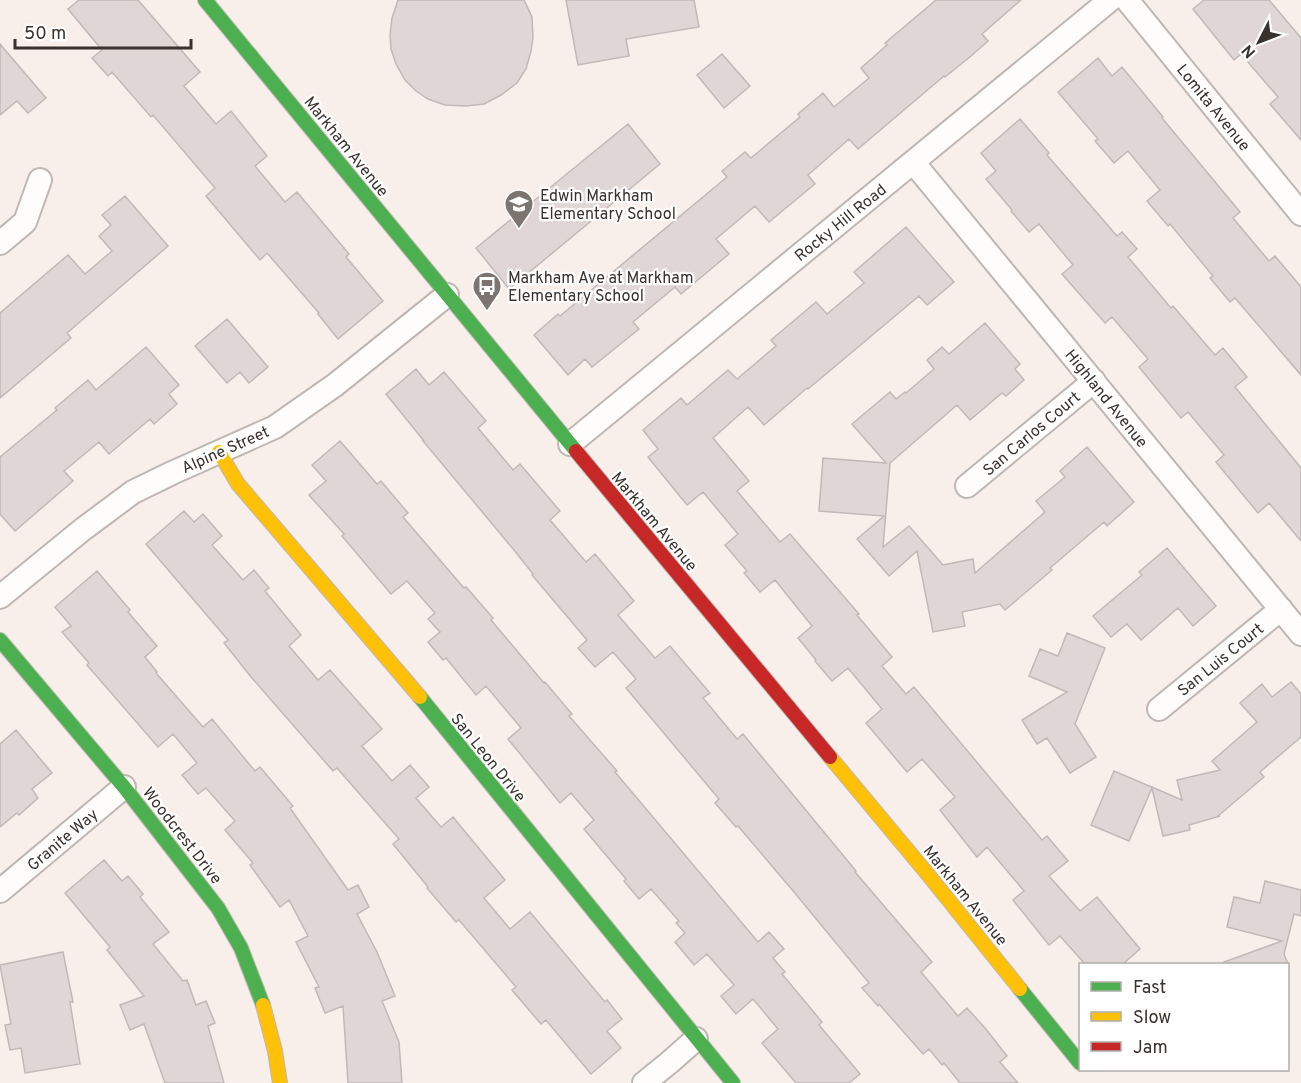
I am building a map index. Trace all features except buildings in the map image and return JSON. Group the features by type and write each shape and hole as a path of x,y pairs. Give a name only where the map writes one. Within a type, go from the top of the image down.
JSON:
{"street":[{"name":"Markham Avenue","path":"205,0 930,877 1079,1062"},
{"name":"Rocky Hill Road","path":"570,444 1110,0"},
{"name":"Lomita Avenue","path":"1127,0 1301,214"},
{"name":"Highland Avenue","path":"913,162 1301,634"},
{"path":"0,243 25,222 40,180"},
{"name":"Alpine Street","path":"0,597 133,492 275,427 334,385 447,295"},
{"name":"San Carlos Court","path":"967,486 1094,381"},
{"name":"San Leon Drive","path":"219,452 238,484 407,681 733,1083"},
{"name":"San Luis Court","path":"1159,709 1281,609"},
{"name":"Woodcrest Drive","path":"0,640 124,787 218,908 241,948 262,1000 275,1051 280,1083"},
{"name":"Granite Way","path":"0,891 124,787"},
{"path":"644,1083 696,1039"}],"traffic: fast":[{"path":"205,0 576,451"},
{"path":"0,640 124,787 218,908 241,948 263,1005"},
{"path":"420,697 733,1083"},
{"path":"1020,989 1079,1062"}],"traffic: slow":[{"path":"219,452 238,484 420,697"},
{"path":"830,757 1020,989"},
{"path":"263,1005 275,1051 280,1083"}],"traffic: jam":[{"path":"576,451 830,757"}],"place":[{"name":"Edwin Markham Elementary School","path":"519,230"},
{"name":"Markham Ave at Markham Elementary School","path":"487,312"}]}
